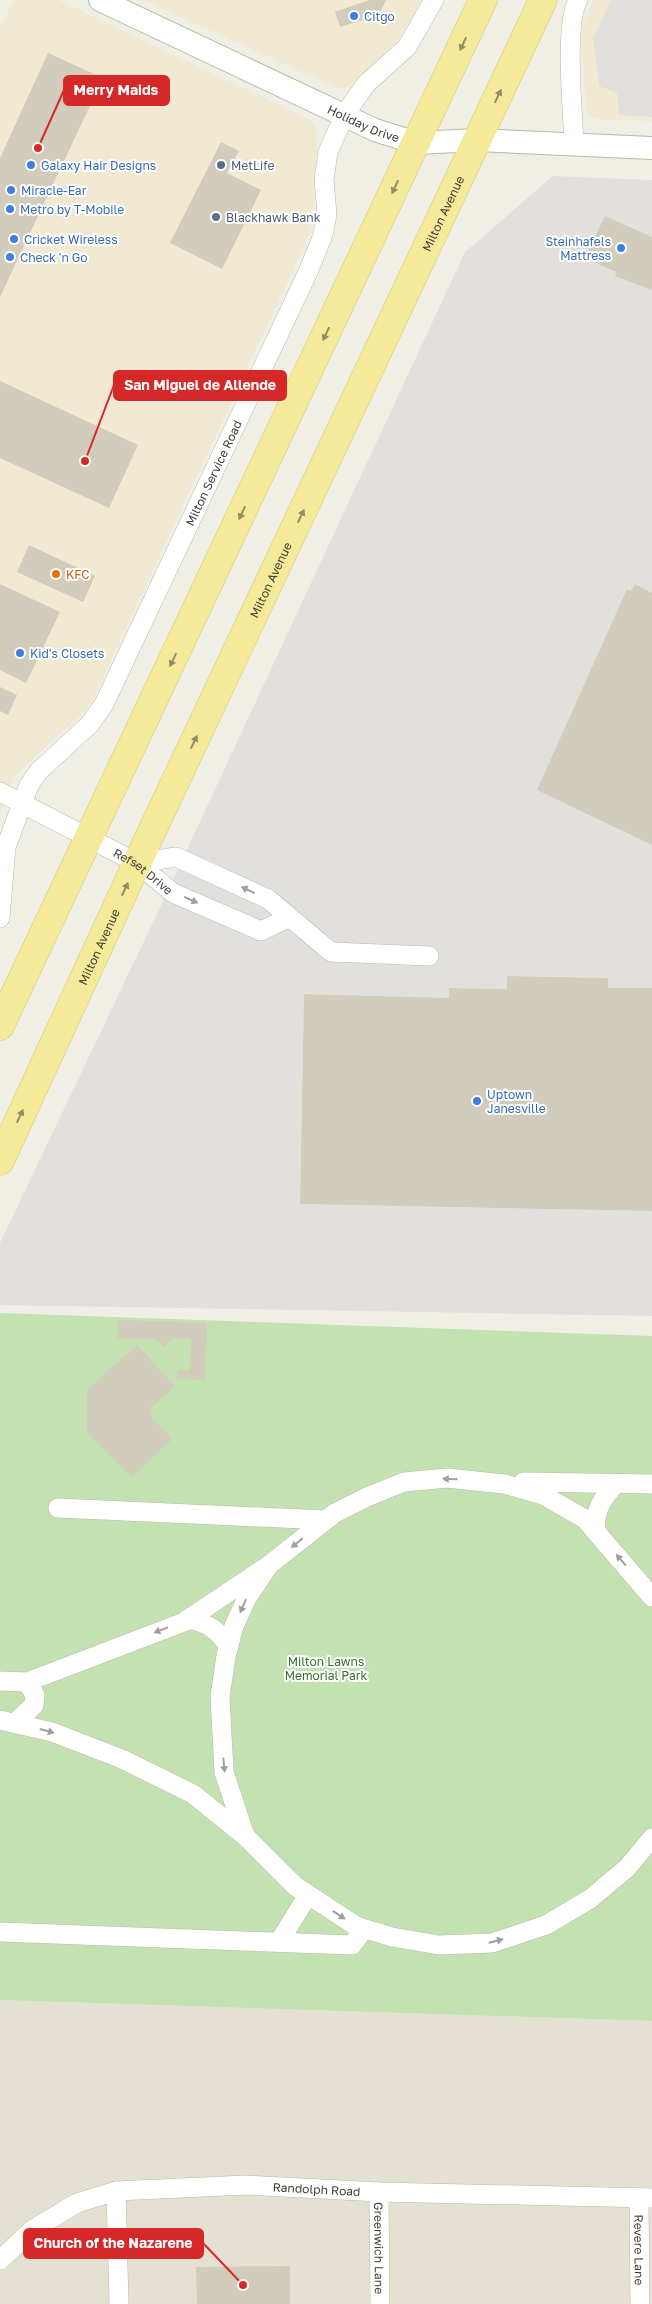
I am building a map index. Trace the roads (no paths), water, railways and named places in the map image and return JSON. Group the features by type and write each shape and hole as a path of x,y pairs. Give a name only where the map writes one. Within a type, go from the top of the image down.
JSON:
{"main road":[{"path":"0,1026 483,0"},
{"name":"Milton Avenue","path":"0,1160 137,863 543,0"}],"street":[{"name":"Holiday Drive","path":"100,0 345,114 375,130 416,143 477,140 652,148"},
{"name":"Milton Service Road","path":"0,918 6,847 29,785 39,771 90,724 104,704 308,272 323,236 327,214 324,180 328,152 345,114 366,84 407,47 434,0"},
{"path":"574,144 570,43 575,6 578,0"},
{"name":"Refset Drive","path":"0,792 137,863 173,893 261,931 288,918"},
{"path":"137,863 176,857 268,899 288,918 331,952 429,956"},
{"path":"0,1681 27,1682 188,1619 270,1565 335,1513 404,1482 447,1478 504,1484 543,1495 585,1519 652,1597"},
{"path":"479,1482 652,1484"},
{"path":"596,1532 595,1520 599,1505 616,1484"},
{"path":"58,1508 325,1520"},
{"path":"246,1836 224,1772 220,1697 234,1626 247,1598 270,1565"},
{"path":"188,1619 204,1622 219,1632 229,1647"},
{"path":"8,1721 34,1705 35,1695 27,1682"},
{"path":"8,1721 52,1732 149,1772 194,1794 246,1836 295,1886 356,1926 392,1937 439,1945 492,1943 546,1925 590,1899 627,1868 652,1838"},
{"path":"279,1942 308,1895"},
{"path":"0,1932 352,1945 364,1929"},
{"name":"Randolph Road","path":"0,2260 32,2230 70,2208 116,2191 246,2185 379,2192 645,2198"},
{"path":"116,2191 118,2304"},
{"name":"Greenwich Lane","path":"379,2192 380,2304"},
{"name":"Revere Lane","path":"640,2304 645,2198"}],"place":[{"name":"Citgo","path":"354,16"},
{"name":"Merry Maids","path":"38,148"},
{"name":"Galaxy Hair Designs","path":"31,165"},
{"name":"MetLife","path":"221,165"},
{"name":"Miracle-Ear","path":"11,190"},
{"name":"Metro by T-Mobile","path":"10,209"},
{"name":"Blackhawk Bank","path":"216,217"},
{"name":"Cricket Wireless","path":"14,239"},
{"name":"Steinhafels Mattress","path":"621,248"},
{"name":"Check 'n Go","path":"10,257"},
{"name":"San Miguel de Allende","path":"85,461"},
{"name":"KFC","path":"56,574"},
{"name":"Kid's Closets","path":"20,653"},
{"name":"Uptown Janesville","path":"477,1101"},
{"name":"Church of the Nazarene","path":"243,2285"}],"park label":[{"name":"Milton Lawns Memorial Park","path":"326,1668"}]}
